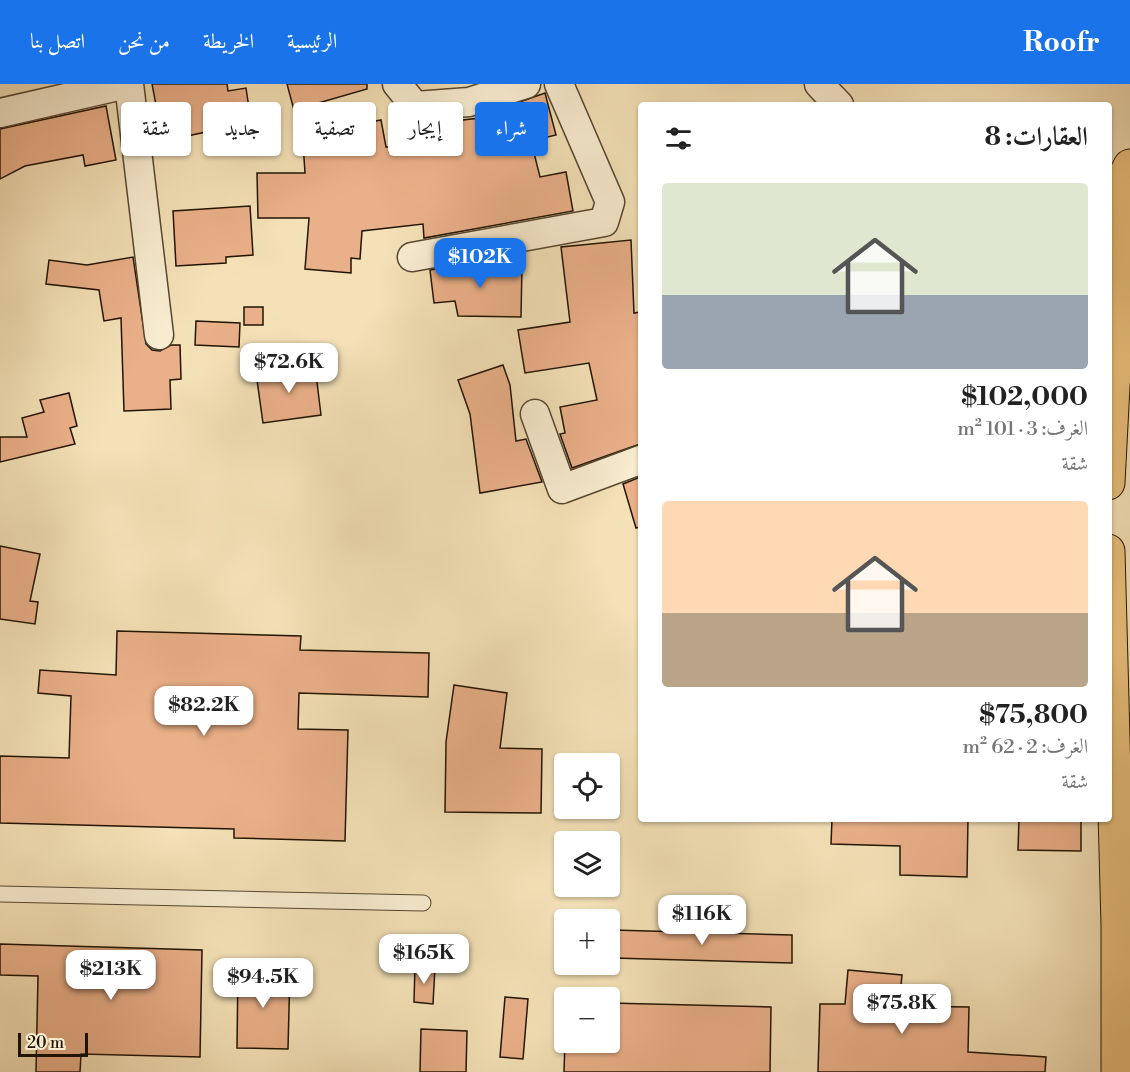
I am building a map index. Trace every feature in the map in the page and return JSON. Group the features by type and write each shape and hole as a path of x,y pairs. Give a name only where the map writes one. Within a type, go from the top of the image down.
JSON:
{"main road":[{"path":"1112,405 1113,343 1124,267 1120,177"},
{"path":"1112,701 1118,925 1118,1072"}],"street":[{"path":"0,113 128,84 159,335"},
{"path":"397,84 415,106 469,102 526,84"},
{"path":"412,257 604,222 610,202 559,84"},
{"path":"819,84 836,102"},
{"path":"535,414 562,489 638,461"}],"lane":[{"path":"0,894 423,903"}],"building":[{"path":"152,84 227,84 228,91 246,88 248,102 203,102 203,133 191,135 191,102 155,102"},
{"path":"287,84 367,84 367,89 322,102 293,102 293,106"},
{"path":"545,93 547,102 520,102"},
{"path":"548,104 556,135 548,137"},
{"path":"106,106 116,160 85,166 83,155 25,166 0,179 0,129"},
{"path":"475,119 475,156 535,156 540,177 566,172 573,211 424,238 423,224 362,231 360,259 351,258 351,273 305,269 309,218 258,218 257,173 305,173 304,156 376,156 376,121 381,120 388,156 463,156 463,120"},
{"path":"250,206 253,255 226,257 226,263 176,266 173,211"},
{"path":"631,240 634,313 638,312 638,445 572,468 560,434 565,433 560,407 597,400 589,363 525,373 518,330 570,322 561,247"},
{"path":"133,257 146,344 152,350 160,351 171,345 180,345 181,379 170,380 171,409 124,411 121,318 104,321 99,290 46,284 49,260 87,265"},
{"path":"463,264 522,265 521,317 458,316 455,301 434,303 430,270"},
{"path":"244,307 263,307 263,325 244,325"},
{"path":"196,321 240,323 239,347 195,345"},
{"path":"503,365 510,385 516,441 526,439 542,482 480,493 470,414 458,380"},
{"path":"315,366 321,415 263,423 256,373"},
{"path":"69,393 77,426 70,428 75,444 0,462 0,437 27,437 22,418 44,412 40,400"},
{"path":"638,478 638,528 636,528 623,484"},
{"path":"0,546 40,554 30,601 38,602 35,624 0,619"},
{"path":"117,631 301,636 300,650 429,653 428,697 299,693 298,729 348,730 345,841 234,838 234,829 0,823 0,756 69,758 71,696 38,693 40,670 116,675"},
{"path":"454,685 507,693 500,748 542,749 541,813 445,812 446,742"},
{"path":"832,822 968,822 967,877 900,875 900,846 831,844"},
{"path":"1019,822 1081,822 1081,851 1018,850"},
{"path":"620,930 792,935 792,963 620,958"},
{"path":"0,944 202,950 200,1057 81,1054 80,1072 36,1072 38,976 0,975"},
{"path":"415,966 435,967 433,1004 414,1002"},
{"path":"238,969 290,970 288,1049 237,1048"},
{"path":"848,970 902,975 899,1006 969,1007 968,1052 1046,1057 1045,1072 818,1072 820,1004 845,1004"},
{"path":"505,997 528,999 523,1059 500,1057"},
{"path":"620,1003 771,1007 770,1072 564,1072 565,1053 620,1053"},
{"path":"421,1029 467,1031 466,1072 420,1072"}]}
